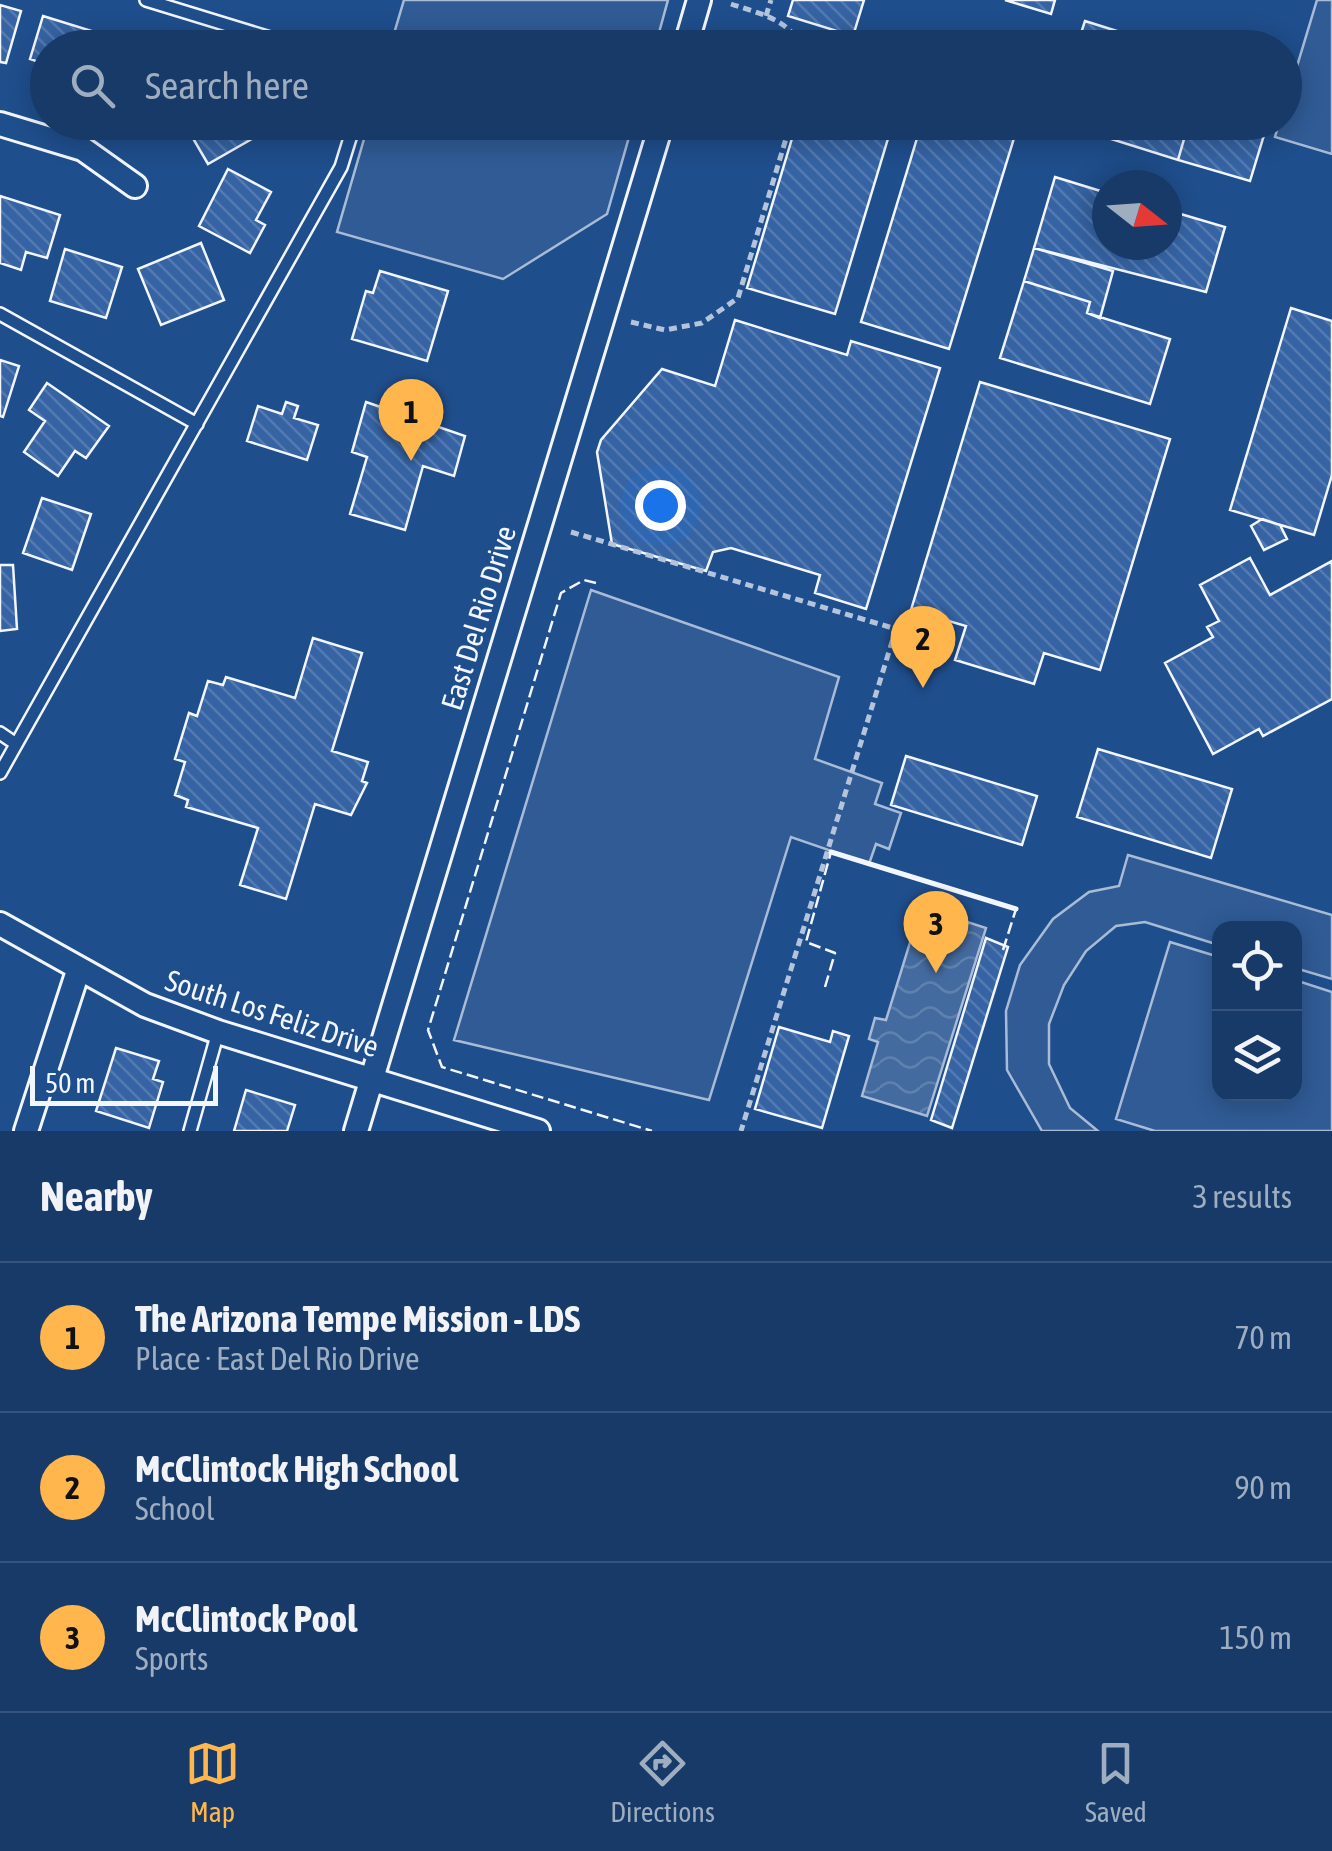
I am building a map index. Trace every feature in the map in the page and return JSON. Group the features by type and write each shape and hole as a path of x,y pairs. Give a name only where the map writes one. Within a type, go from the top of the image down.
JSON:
{"street":[{"path":"690,30 699,0"},
{"path":"0,124 30,133"},
{"path":"53,140 83,149 135,186"},
{"name":"East Del Rio Drive","path":"356,1131 657,140"},
{"name":"South Los Feliz Drive","path":"0,924 145,1005 218,1032 529,1130"},
{"path":"26,1131 78,970"}],"lane":[{"path":"146,0 244,30"},
{"path":"0,772 342,168 350,140"},
{"path":"0,314 198,424"},
{"path":"0,733 16,744"},
{"path":"190,1131 218,1032"}],"path":[{"path":"766,16 771,0"},
{"path":"731,4 766,16 787,30"},
{"path":"631,322 666,330 702,322 738,298 786,140"},
{"path":"572,532 896,628 741,1131"}],"shaded area":[{"path":"404,0 668,0 660,30 395,30"},
{"path":"1317,0 1332,0 1332,154 1285,140 1302,140 1302,50"},
{"path":"364,140 628,140 607,214 503,279 337,232"},
{"path":"591,590 839,677 815,759 882,783 875,804 901,813 889,849 876,844 869,864 791,837 709,1100 454,1040"},
{"path":"1128,855 1332,915 1332,979 1302,970 1302,921 1212,921 1212,943 1145,922 1116,926 1086,951 1064,985 1049,1024 1049,1064 1070,1108 1098,1131 1042,1131 1007,1070 1006,1011 1020,965 1053,919 1089,892 1119,886"},
{"path":"1170,942 1212,955 1212,1101 1302,1101 1302,982 1332,992 1332,1131 1155,1131 1116,1119"}],"water":[{"path":"921,907 986,928 927,1116 862,1096 878,1042 869,1039 875,1018 886,1020"}],"building":[{"path":"793,0 864,0 855,30 834,30 788,16"},
{"path":"1005,0 1055,0 1051,14"},
{"path":"0,5 21,11 6,63 0,62"},
{"path":"43,16 88,30 39,30"},
{"path":"1085,21 1114,30 1082,30"},
{"path":"194,140 250,140 208,164"},
{"path":"792,140 888,140 835,314 747,288"},
{"path":"917,140 1013,140 949,349 861,322"},
{"path":"1114,140 1184,140 1178,160"},
{"path":"1184,140 1263,140 1250,181 1178,160"},
{"path":"228,169 271,192 256,220 265,225 250,253 199,226"},
{"path":"1055,177 1092,188 1092,260 1182,260 1182,214 1225,227 1206,292 1034,248"},
{"path":"0,196 60,215 47,258 26,252 21,270 0,263"},
{"path":"201,243 224,300 161,325 138,269"},
{"path":"1034,248 1113,271 1100,318 1087,313 1090,302 1024,281"},
{"path":"65,249 122,267 106,318 50,301"},
{"path":"380,271 448,291 427,361 352,339 366,291 373,293"},
{"path":"1024,281 1090,302 1087,313 1170,339 1150,404 1000,358"},
{"path":"1291,308 1332,321 1332,475 1314,535 1230,510"},
{"path":"735,320 847,355 851,341 940,368 866,609 815,593 820,575 731,548 713,552 706,571 612,544 597,452 601,440 662,369 715,386"},
{"path":"0,360 19,366 3,417 0,416"},
{"path":"980,382 1170,439 1100,670 1044,653 1034,684 955,660 966,626 911,610"},
{"path":"47,383 109,426 86,458 75,451 58,476 24,452 45,421 29,410"},
{"path":"286,402 298,406 294,418 318,425 307,460 247,441 258,406 282,414"},
{"path":"366,402 465,436 454,476 423,466 405,530 350,514 367,457 352,452"},
{"path":"42,498 91,514 72,570 23,553"},
{"path":"1262,519 1280,525 1287,539 1264,550 1251,526"},
{"path":"1250,558 1270,595 1332,561 1332,699 1263,736 1259,729 1213,754 1165,663 1213,637 1207,627 1219,621 1200,585"},
{"path":"0,565 13,565 17,629 0,631"},
{"path":"313,638 362,653 332,751 368,762 362,781 367,783 351,815 315,804 286,899 240,885 258,828 186,807 188,800 175,795 185,762 175,759 189,713 197,716 208,681 223,685 226,677 295,698"},
{"path":"1098,749 1232,789 1211,858 1077,817"},
{"path":"906,756 1037,796 1022,845 891,805"},
{"path":"986,938 1008,947 952,1128 931,1120"},
{"path":"779,1027 830,1042 833,1031 849,1036 822,1128 755,1109"},
{"path":"116,1048 159,1061 153,1079 163,1082 149,1128 96,1111"},
{"path":"246,1090 295,1105 287,1131 234,1131"}],"fence":[{"path":"596,583 584,580 561,593 428,1030 442,1067 652,1131"},
{"path":"825,987 835,953 806,942 831,852"},
{"path":"1003,950 1016,909"}],"wall":[{"path":"831,852 1016,909"}],"place":[{"name":"The Arizona Tempe Mission - LDS","path":"411,461"},
{"name":"McClintock High School","path":"923,688"},
{"name":"McClintock Pool","path":"936,973"}]}
